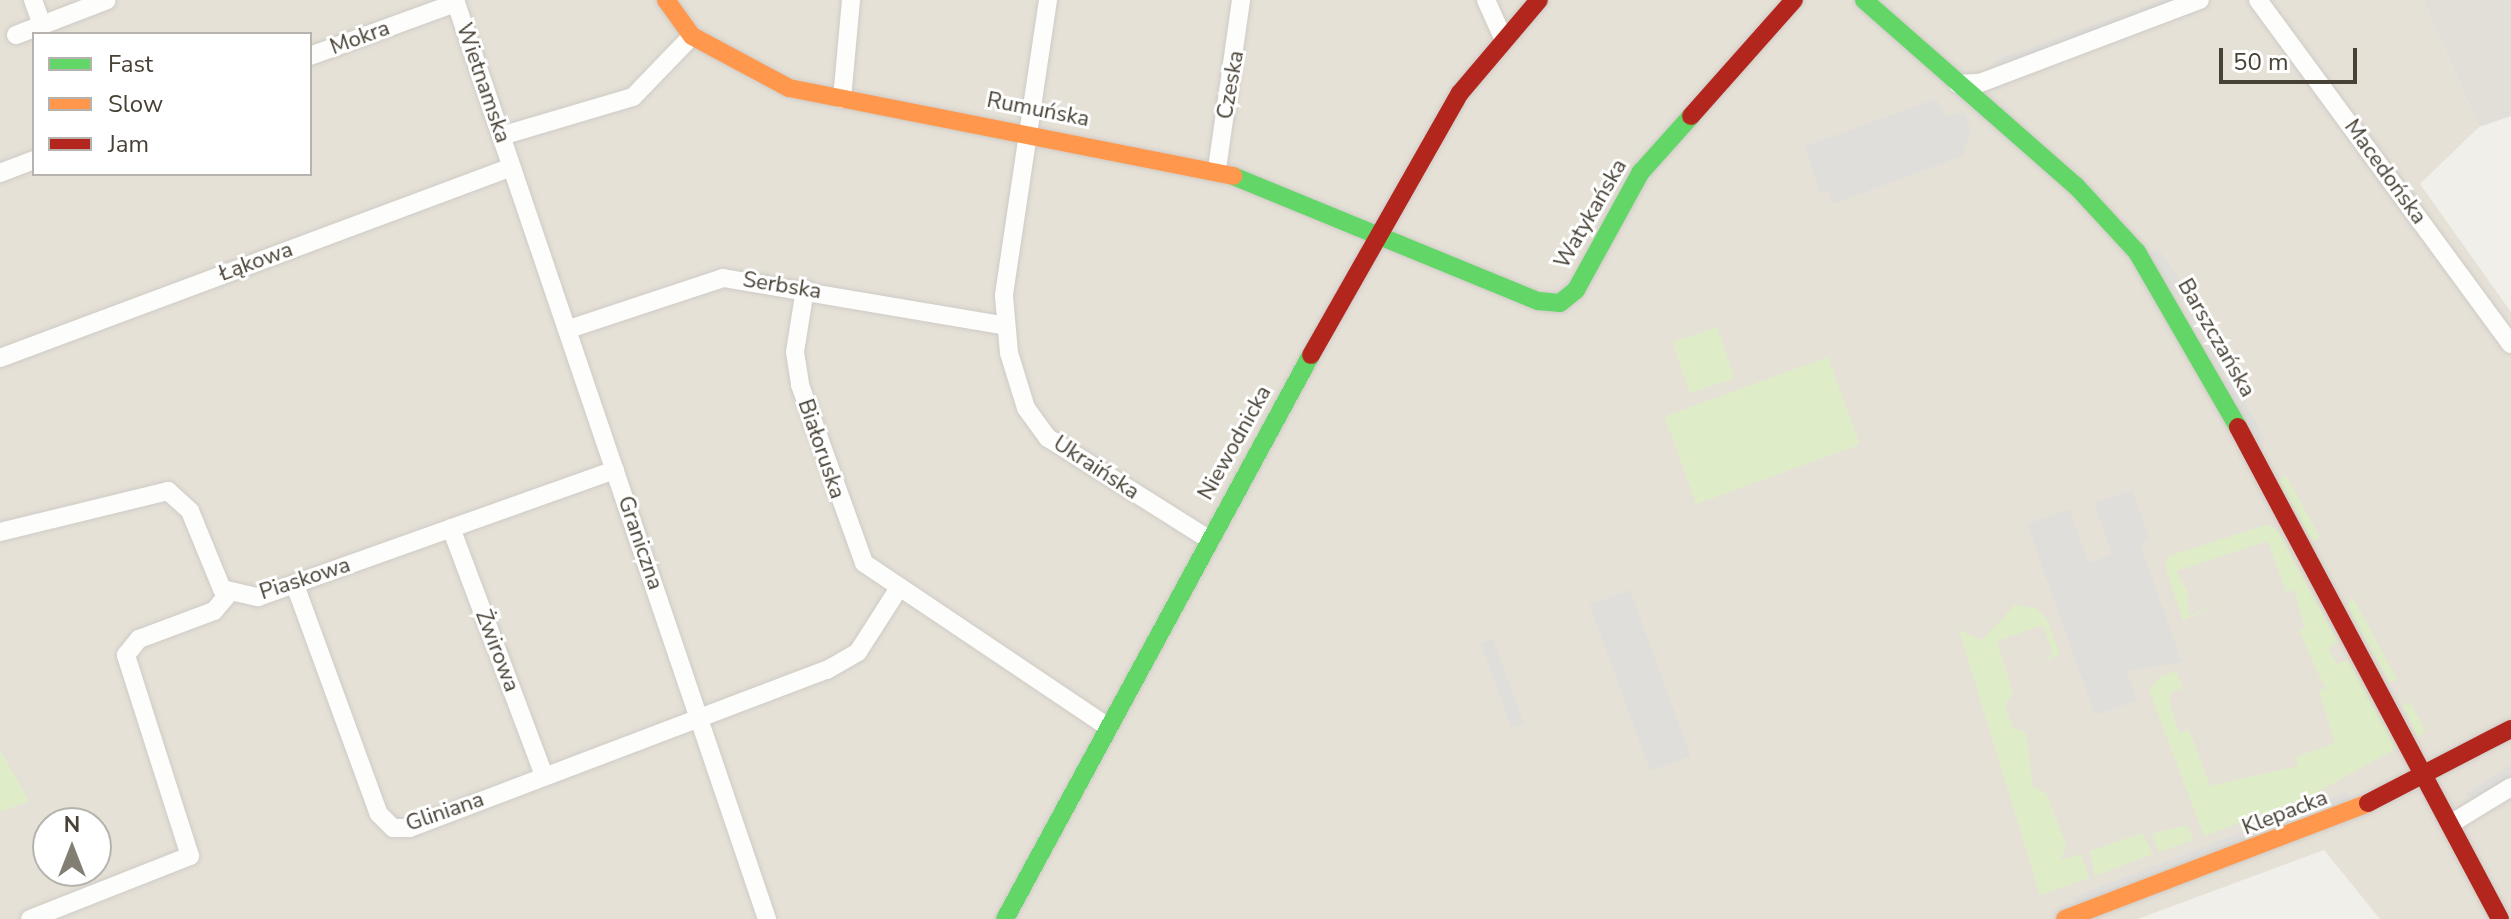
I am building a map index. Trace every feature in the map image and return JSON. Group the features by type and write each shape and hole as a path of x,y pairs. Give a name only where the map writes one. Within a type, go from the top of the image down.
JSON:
{"street":[{"path":"33,0 42,25"},
{"path":"16,35 107,0"},
{"name":"Rumuńska","path":"666,0 692,36 754,75 842,99 1217,169 1377,234"},
{"path":"842,99 851,0"},
{"name":"Ukraińska","path":"1048,0 1002,325 1026,408 1048,438 1210,540"},
{"name":"Czeska","path":"1217,169 1241,0"},
{"path":"1486,0 1504,40"},
{"name":"Niewodnicka","path":"1005,919 1430,140 1504,40 1539,0"},
{"name":"Watykańska","path":"1377,234 1538,301 1560,303 1576,290 1641,172 1794,0"},
{"name":"Barszczańska","path":"1864,0 2076,186 2137,252 2428,775 2500,919"},
{"path":"1958,84 1980,83 2200,0"},
{"name":"Macedońska","path":"2258,0 2511,344"},
{"name":"Mokra","path":"312,55 456,1"},
{"name":"Wietnamska","path":"456,1 512,167"},
{"path":"501,136 633,97 692,36"},
{"path":"0,173 32,161"},
{"name":"Graniczna","path":"512,167 767,919"},
{"name":"Łąkowa","path":"0,358 512,167"},
{"name":"Serbska","path":"569,329 701,281 746,278 1002,325"},
{"name":"Białoruska","path":"805,289 795,352 800,385 857,550 897,591 1108,727"},
{"name":"Piaskowa","path":"0,532 168,491 190,511 212,572 229,593 258,597 615,470"},
{"name":"Żwirowa","path":"451,528 544,775"},
{"name":"Gliniana","path":"295,585 379,814 393,828 410,828 699,718"},
{"path":"699,718 858,652 897,591"},
{"path":"30,919 190,856 126,655 139,639 214,611 229,593"},
{"name":"Klepacka","path":"2065,919 2332,822 2428,775 2511,729"},
{"path":"2452,823 2511,787"}],"shaded area":[{"path":"0,0 2423,0 2479,127 2420,184 2511,312 2511,919 2380,919 2324,850 2138,919 0,919"},
{"path":"2163,0 2189,0 1992,71 1996,60"},
{"path":"2423,0 2511,0 2511,116 2479,127"},
{"path":"1936,99 1946,117 1964,112 1971,130 1962,156 1833,204 1828,191 1820,193 1805,146"},
{"path":"2158,249 2187,291 2178,297 2149,255"},
{"path":"2193,301 2230,370 2222,374 2185,305"},
{"path":"2232,377 2265,440 2257,444 2224,381"},
{"path":"2132,490 2150,539 2140,544 2182,662 2127,671 2137,700 2095,715 2027,524 2069,509 2089,563 2112,554 2094,503"},
{"path":"1630,590 1691,756 1650,771 1590,605"},
{"path":"1493,639 1524,724 1512,728 1481,643"},
{"path":"2511,764 2511,780 2474,805 2466,794"},
{"path":"2347,791 2352,802 2077,906 2073,897"}],"green space":[{"path":"1717,327 1735,378 1690,393 1673,342"},
{"path":"1828,357 1860,444 1696,504 1664,417"},
{"path":"2286,476 2320,537 2312,542 2278,480"},
{"path":"2266,525 2277,529 2338,642 2328,648 2337,664 2348,660 2397,748 2305,799 2204,836 2149,690 2159,678 2176,671 2183,688 2171,692 2169,702 2179,733 2189,730 2210,786 2298,766 2296,757 2335,743 2319,691 2325,688 2299,631 2305,628 2294,590 2286,592 2268,541 2176,571 2187,591 2189,615 2218,605 2183,620 2165,566 2169,556"},
{"path":"2352,596 2397,679 2390,683 2347,606"},
{"path":"2015,605 2036,608 2046,618 2060,654 2043,662 2053,653 2043,625 1997,641 2013,693 2005,705 2013,728 2026,733 2033,787 2046,793 2066,844 2061,860 2081,854 2089,878 2040,895 1959,630 1982,640"},
{"path":"2410,702 2426,732 2417,737 2403,706"},
{"path":"0,750 29,801 0,812"},
{"path":"2187,825 2193,840 2159,852 2151,834"},
{"path":"2142,833 2153,854 2095,876 2090,851"}],"traffic: fast":[{"path":"1864,0 2076,186 2137,252 2238,427"},
{"path":"1233,176 1538,301 1560,303 1576,290 1641,172 1691,116"},
{"path":"1005,919 1311,355"}],"traffic: slow":[{"path":"666,0 692,36 789,88 1233,176"},
{"path":"2065,919 2368,803"}],"traffic: jam":[{"path":"1311,355 1460,93 1539,0"},
{"path":"1691,116 1794,0"},
{"path":"2238,427 2500,919"},
{"path":"2368,803 2511,729"}]}
